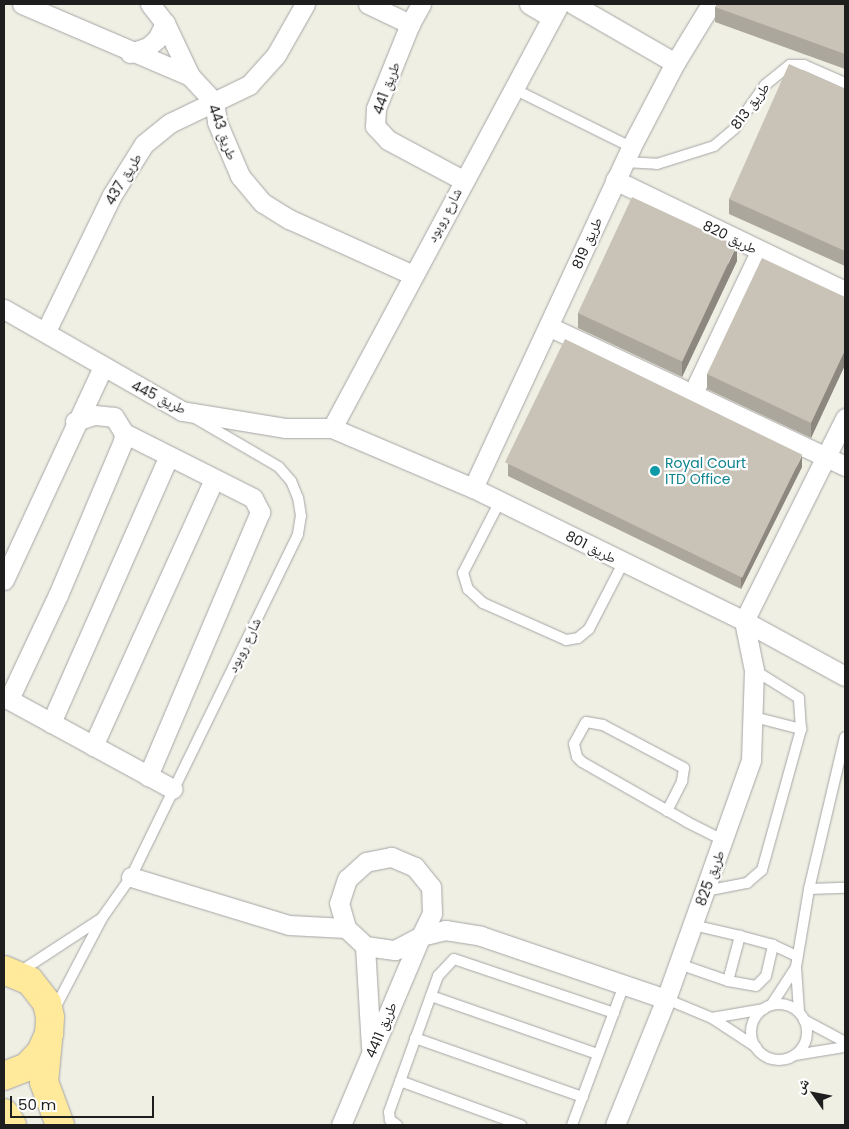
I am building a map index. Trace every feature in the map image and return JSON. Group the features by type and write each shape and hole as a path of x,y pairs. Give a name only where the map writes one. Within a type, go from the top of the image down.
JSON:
{"main road":[{"path":"9,969 40,991 49,1025 44,1082 60,1125"},
{"path":"4,1076 28,1067 41,1052 49,1025"},
{"path":"4,1113 12,1125"}],"street":[{"name":"طريق 443","path":"22,4 130,53 190,76 214,102 217,122 240,176 263,203 289,219 413,275"},
{"path":"150,4 165,23 190,76"},
{"name":"طريق 437","path":"46,331 112,195 140,150 170,123 249,86 276,55 304,4"},
{"path":"368,4 410,24"},
{"name":"طريق 441","path":"421,4 410,24 376,108 375,126 388,140 463,180"},
{"path":"529,4 555,10"},
{"path":"573,4 675,63"},
{"name":"طريق 819","path":"473,488 550,327 615,180 675,63 711,4"},
{"name":"شارع روبود","path":"332,428 555,10"},
{"path":"130,53 148,47 157,38 165,23"},
{"name":"طريق 820","path":"615,180 760,252 845,291"},
{"path":"693,393 760,252"},
{"name":"طريق 445","path":"4,309 46,331 182,411 285,428 332,428"},
{"path":"550,327 845,466"},
{"path":"4,580 75,421 103,366"},
{"path":"75,421 94,415 114,417 124,433 252,498 260,512 148,776"},
{"path":"744,621 845,418"},
{"name":"طريق 801","path":"332,428 500,501 744,621 845,676"},
{"path":"124,433 58,595 6,698 173,790"},
{"path":"51,723 170,456"},
{"path":"93,746 214,479"},
{"name":"طريق 825","path":"615,1125 666,999 752,760 754,670 744,621"},
{"path":"421,936 432,913 430,887 415,867 391,857 366,862 347,879 340,904 346,928 365,946 395,950 421,936 444,930 481,936 666,999"},
{"path":"131,877 289,925 346,928"},
{"name":"طريق 4411","path":"341,1125 421,936"},
{"path":"365,946 372,1052"}],"lane":[{"name":"طريق 813","path":"628,154 658,164 714,146 734,129 765,85 790,65 804,65 845,83"},
{"path":"512,88 628,154"},
{"name":"شارع روبود","path":"49,1025 102,918 131,877 294,542 301,516 298,498 291,481 279,467 182,411"},
{"path":"500,501 463,572 468,589 483,603 566,640 578,638 589,629 623,563"},
{"path":"706,890 748,883 762,870 801,728 799,698 754,670"},
{"path":"754,717 801,728"},
{"path":"667,811 682,781 684,768 603,725 586,722 576,737 576,757 667,811 723,840"},
{"path":"795,1055 806,1039 797,962 809,889 845,737"},
{"path":"809,889 845,888"},
{"name":"شارع روبود","path":"9,969 102,918"},
{"path":"693,925 773,945 797,962"},
{"path":"728,981 740,936"},
{"path":"679,964 728,981 756,986 766,976 773,945"},
{"path":"397,1125 390,1120 389,1112 438,976 454,959 614,1013"},
{"path":"756,1047 752,1024 768,1007 797,962"},
{"path":"572,1125 624,985"},
{"path":"431,996 598,1054"},
{"path":"666,999 712,1018 756,1047 760,1053 776,1060 845,1047"},
{"path":"712,1018 768,1007 791,1006 802,1016 845,1042"},
{"path":"415,1038 583,1097"},
{"path":"400,1081 521,1125"}],"building":[{"path":"717,4 845,4 845,54 715,7"},
{"path":"789,64 845,89 845,251 729,199"},
{"path":"632,197 736,246 682,362 578,313"},
{"path":"762,258 845,297 845,350 811,423 707,374"},
{"name":"Royal Court ITD Office","path":"565,339 802,455 742,578 505,462"}],"place":[{"name":"Royal Court ITD Office","path":"655,471"}]}
